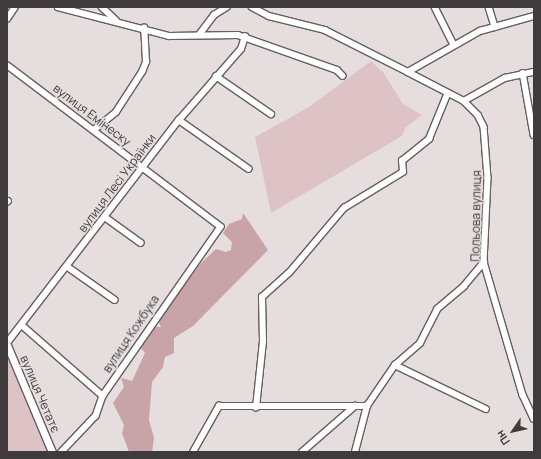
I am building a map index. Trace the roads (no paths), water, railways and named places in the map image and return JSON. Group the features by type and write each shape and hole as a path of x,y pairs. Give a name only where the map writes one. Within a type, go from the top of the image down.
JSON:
{"street":[{"path":"7,19 15,7"},
{"path":"58,7 116,20 169,36 199,35 244,38 337,70 343,76"},
{"path":"102,7 116,20"},
{"name":"Польова вулиця","path":"252,7 269,16 325,30 408,72 447,95 464,101 478,115 484,128 488,152 484,262 523,395 534,419"},
{"path":"435,7 453,43"},
{"path":"489,7 495,27"},
{"path":"199,35 224,8"},
{"path":"408,72 453,43 495,27 534,16"},
{"path":"94,130 116,112 142,72 146,62 144,28"},
{"name":"вулиця Лесі Українки","path":"7,344 68,267 179,120 241,49 244,38"},
{"name":"вулиця Емінеску","path":"7,65 220,227"},
{"path":"464,101 505,78 534,72"},
{"path":"523,74 534,135"},
{"path":"216,76 271,114"},
{"path":"256,408 263,341 262,297 289,273 344,208 404,172 402,161 429,139 447,95"},
{"path":"179,120 249,168"},
{"path":"105,217 141,243"},
{"name":"вулиця Кожбука","path":"62,452 96,416 103,396 220,227"},
{"path":"355,452 367,406 395,365 420,343 436,309 464,286 484,262"},
{"path":"68,267 115,300"},
{"path":"22,326 103,396"},
{"name":"вулиця Четатє","path":"7,344 52,452"},
{"path":"395,365 486,408"},
{"path":"192,452 219,406 256,408 367,406"},
{"path":"302,452 355,406"}]}
